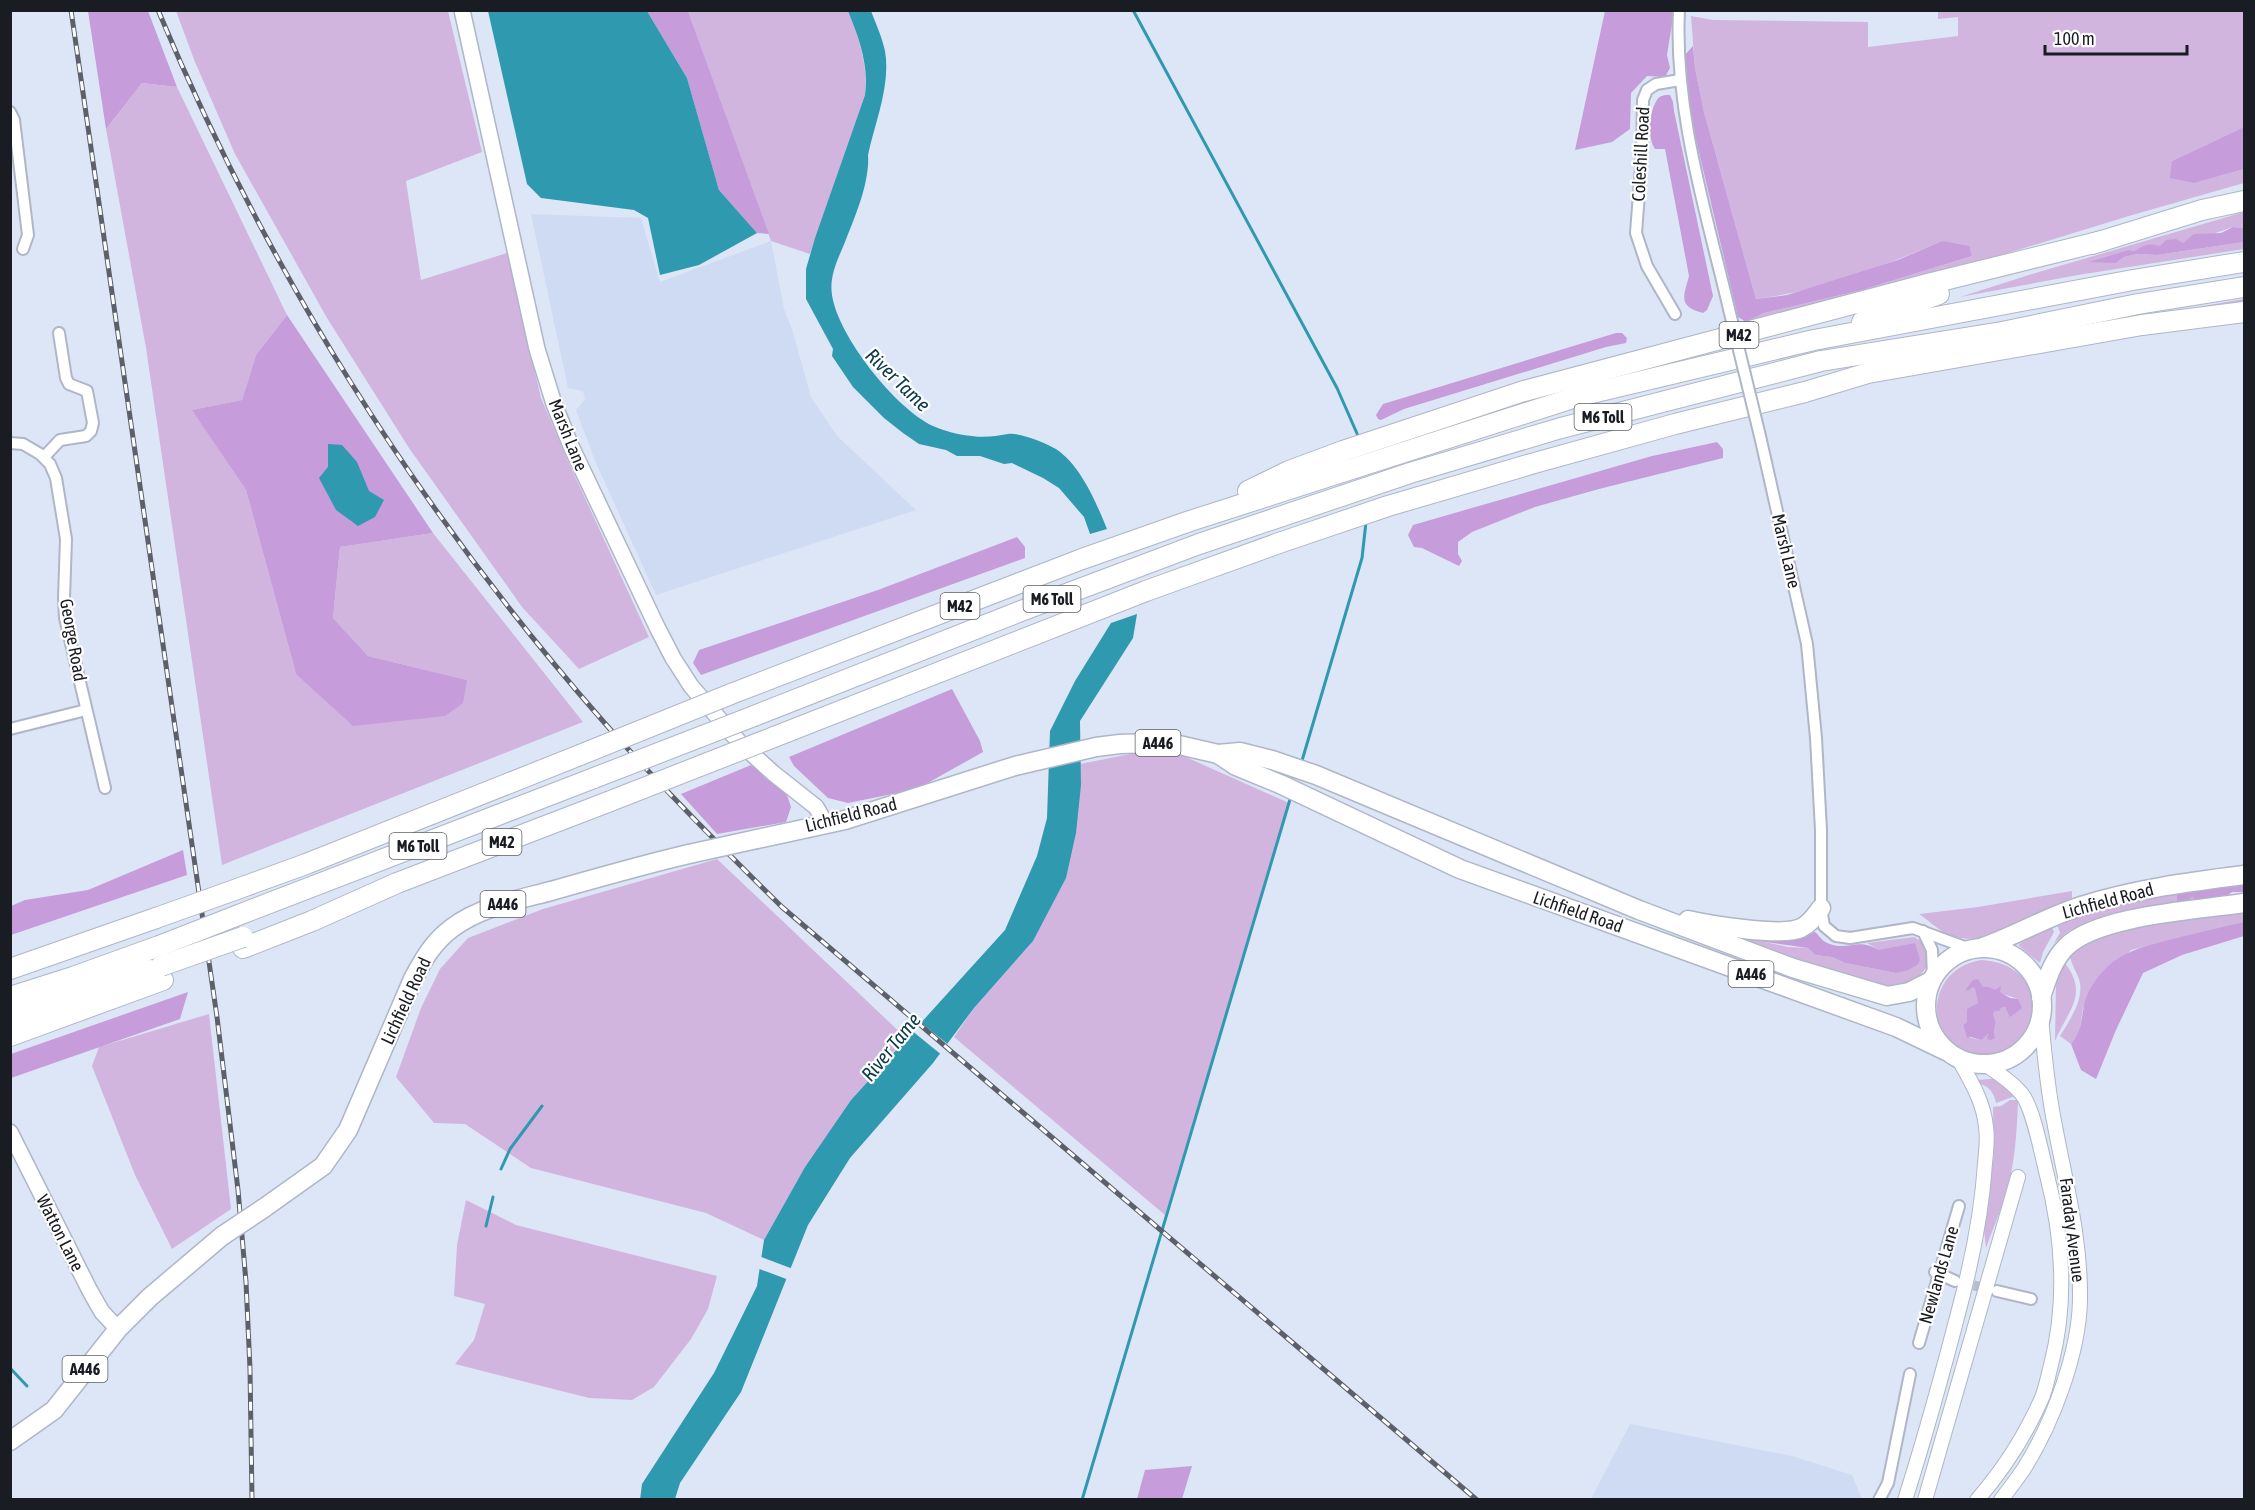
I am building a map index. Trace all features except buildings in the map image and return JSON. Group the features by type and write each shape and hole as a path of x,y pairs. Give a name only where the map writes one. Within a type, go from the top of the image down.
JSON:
{"highway":[{"name":"M42","path":"10,969 306,864 731,694 1082,559 1190,521 1288,471 1346,460 1579,396 1814,340 1906,304 2102,240 2202,210 2244,201"},
{"name":"M42","path":"1380,449 1524,391 2102,240"},
{"path":"1814,340 2133,280 2244,262"},
{"name":"M6 Toll","path":"10,997 159,946 1128,570 1387,481 1561,428 1821,361 2002,332 2138,304 2244,287"},
{"name":"M42","path":"10,1017 162,973 243,943 309,911 397,883 1146,591 1388,506 1664,427 1805,392 1868,373 2142,325 2244,312"},
{"path":"1805,392 2148,335 2244,322"},
{"name":"Lichfield Road","path":"10,1441 54,1410 118,1329 150,1297 222,1236 323,1166 348,1130 425,956 452,928 466,919 495,907 648,864 818,825 919,798 1016,766 1096,747 1152,742 1179,745 1218,754 1240,752 1312,773 1639,910 1793,968 1887,996 1897,995 1932,979"},
{"name":"Lichfield Road","path":"1218,754 1236,766 1280,784 1460,870 1896,1027 1953,1056"},
{"name":"Lichfield Road","path":"1974,949 2016,935 2051,917 2108,898 2182,883 2244,875"},
{"name":"Lichfield Road","path":"2042,997 2048,977 2060,954 2072,942 2092,931 2144,918 2244,903"},
{"path":"1639,910 1706,924 1788,931 1806,924 1821,908"},
{"path":"1974,949 2001,950 2022,962 2031,972 2042,997 2041,1017 2034,1036 2021,1051 1996,1063 1986,1065 1953,1056 1932,1033 1928,1022 1926,1001 1932,979 1944,963 1956,954 1974,949"},
{"path":"10,1036 162,973"}],"main road":[{"name":"Marsh Lane","path":"462,10 537,349 554,404 571,446 673,658 691,686 740,743 816,807 818,825"},
{"name":"Watton Lane","path":"10,1132 90,1292 102,1311 118,1329"}],"street":[{"path":"1679,10 1677,42 1680,80"},
{"name":"Marsh Lane","path":"1680,80 1693,154 1807,644 1818,773 1822,919 1827,930 1842,937 1876,935 1913,928 1974,949"},
{"name":"Coleshill Road","path":"1675,314 1647,266 1636,233 1642,154 1643,100 1647,90 1656,84 1680,80"},
{"path":"10,112 14,120 28,235 22,249"},
{"path":"10,443 29,447 44,457 60,440 86,436 91,431 93,423 87,391 69,384 66,378 59,333"},
{"name":"George Road","path":"44,457 53,470 66,539 65,618 105,788"},
{"path":"10,729 86,710"},
{"path":"1923,931 1932,950 1932,979"},
{"name":"Faraday Avenue","path":"2001,1500 2025,1468 2043,1435 2059,1396 2072,1353 2080,1303 2079,1258 2074,1217 2054,1120 2041,1017"},
{"path":"1905,1500 1924,1439 1961,1281 1976,1243 1983,1202 1987,1130 1985,1115 1975,1089 1953,1056"},
{"name":"Faraday Avenue","path":"1977,1500 1998,1476 2042,1398 2055,1349 2062,1307 2062,1269 2057,1221 2030,1111 2023,1095 2008,1079 1986,1065"},
{"path":"1925,1500 1992,1289 2018,1177"},
{"name":"Newlands Lane","path":"1919,1343 1937,1273 1959,1206"},
{"path":"1937,1273 1961,1281 1978,1275 1992,1289 2031,1299"},
{"path":"1879,1500 1888,1483 1910,1374"}],"shaded area":[{"path":"848,10 862,52 865,95 810,254 771,241 688,11"},
{"path":"88,11 148,11 177,87 142,83 106,129"},
{"path":"176,11 448,11 482,152 406,181 421,280 507,253 541,398 649,637 579,669 522,607 409,448 327,318 235,154 195,62"},
{"path":"647,11 688,11 769,234 757,233 719,190 687,78"},
{"path":"1605,11 1674,11 1667,55 1670,68 1665,77 1647,76 1631,93 1630,129 1612,142 1575,150"},
{"path":"1938,11 2244,11 2244,127 2172,161 2195,183 2244,169 2244,183 1959,268 1746,322 1764,313 1862,290 1972,256 1942,241 1828,284 1756,299 1704,112 1695,68 1691,16 1713,20 1868,22 1868,47 1958,36 1958,17 1938,19"},
{"path":"1693,46 1704,112 1756,299 1787,295 1898,260 1942,241 1969,246 1972,256 1862,290 1764,313 1746,322 1738,317 1693,127 1684,56"},
{"path":"142,83 177,87 287,315 256,355 242,400 193,410 246,490 296,674 467,680 368,656 333,618 340,547 433,533 583,722 222,865 146,348 106,129"},
{"path":"1670,95 1713,296 1707,310 1703,313 1689,307 1684,299 1689,276 1665,149 1655,149 1651,138 1650,124 1654,105 1660,97"},
{"path":"2244,127 2244,169 2195,183 2170,178 2172,161"},
{"path":"2244,212 2244,228 2233,227 2183,244 2129,250 2116,263 2124,257 2137,254 2157,255 2244,242 2244,249 2078,275 1960,297 2032,274"},
{"path":"531,214 641,218 660,282 771,241 784,309 811,397 837,436 916,510 656,595 595,461 576,410 585,399 583,391 568,388"},
{"path":"2233,227 2244,228 2244,242 2157,255 2137,254 2124,257 2116,263 2089,262 2129,250 2135,251 2147,245 2160,246 2166,240 2176,239 2183,243 2194,234 2221,233"},
{"path":"2244,299 2244,306 1996,342"},
{"path":"287,315 433,533 340,547 333,618 368,656 467,680 463,703 445,716 353,726 296,674 246,490 192,410 242,400 256,355"},
{"path":"1622,333 1627,338 1626,343 1606,347 1404,409 1381,420 1376,415 1383,404"},
{"path":"1717,442 1723,449 1723,458 1535,507 1472,532 1458,542 1458,554 1462,561 1459,566 1422,548 1414,547 1408,535 1413,525 1652,456"},
{"path":"1017,537 1025,547 1025,558 701,675 693,663 699,650 878,590"},
{"path":"952,689 980,741 983,752 917,789 848,803 828,798 794,766 789,757"},
{"path":"1130,754 1179,754 1289,803 1165,1215 954,1037 974,1008 1033,941 1081,785 1080,764"},
{"path":"751,765 786,792 791,807 786,822 717,834 681,794"},
{"path":"183,850 187,875 11,935 11,906 25,900 88,890"},
{"path":"717,859 906,1038 851,1100 805,1167 764,1240 706,1213 531,1168 465,1124 434,1123 396,1077 421,1008 440,969 468,938 543,909"},
{"path":"2238,882 2241,886 2244,885 2244,892 2232,892 2224,898 2196,901 2192,897 2186,901 2177,901 2177,890"},
{"path":"2177,890 2196,901 2086,923 2069,931 2054,943 2060,933 2057,924 2078,914"},
{"path":"2072,891 2072,901 2027,923 1992,935 1975,938 1959,938 1945,933 1919,914 1978,907"},
{"path":"2244,911 2244,922 2131,950 2083,1008 2079,1035 2071,1044 2060,1036 2074,1011 2080,990 2078,976 2070,956 2082,946 2101,937 2151,924"},
{"path":"2244,922 2244,936 2182,955 2143,973 2096,1079 2081,1070 2071,1044 2079,1031 2084,1004 2090,989 2107,967 2127,953 2150,945"},
{"path":"2051,925 2054,932 2040,963 2018,945"},
{"path":"1705,929 1789,936 1760,941 1788,947 1808,948 1815,955 1896,973 1879,950 1867,943 1914,937 1926,944 1929,963 1917,978 1904,986 1879,986"},
{"path":"1815,932 1825,942 1837,946 1859,944 1879,950 1915,943 1920,960 1917,965 1908,970 1896,973 1815,955 1808,948 1759,941 1763,938"},
{"path":"1981,960 2004,965 2020,975 2030,990 2034,1007 2032,1024 2024,1039 2011,1051 1992,1057 1970,1056 1954,1047 1943,1033 1937,1016 1938,998 1946,981 1960,968","holes":["1977,979 1983,987 2018,999 2021,1008 2008,1011 2005,1007 1999,1008 1993,1014 1996,1022 1995,1038 1985,1034 1981,1040 1967,1037 1963,1025 1967,1022 1968,1014 1978,1003 1976,988 1973,986"]},
{"path":"2065,963 2072,974 2076,994 2055,1041 2056,982"},
{"path":"1978,979 1983,987 1995,990 2001,986 2000,992 2010,998 2018,999 2022,1008 2010,1017 2005,1007 1995,1011 1993,1014 1996,1022 1995,1038 1991,1040 1987,1039 1988,1034 1981,1040 1967,1038 1963,1025 1967,1022 1967,1009 1978,1003 1975,988 1967,991 1966,989 1973,980"},
{"path":"188,992 180,1019 11,1078 11,1054"},
{"path":"209,1014 231,1209 172,1249 135,1175 92,1066 99,1047"},
{"path":"2000,1078 2015,1096 1996,1103 1991,1091 1978,1080"},
{"path":"2010,1100 2018,1100 2013,1159 2006,1194 1986,1248 1984,1230 1994,1154 1993,1107 2001,1106"},
{"path":"466,1200 516,1225 717,1276 708,1309 691,1339 654,1387 632,1400 589,1398 455,1364 474,1340 485,1304 454,1296 457,1245"},
{"path":"1630,1424 1792,1456 1852,1475 1862,1499 1591,1499"},
{"path":"1192,1466 1182,1499 1137,1499 1145,1470"}],"water":[{"path":"488,11 647,11 687,78 719,190 757,233 699,265 660,275 648,218 634,210 541,198 527,184"},
{"path":"848,11 871,11 884,46 886,77 868,155 864,188 832,281 832,295 845,330 870,369 886,387 902,404 933,426 977,437 1019,435 1056,449 1065,456 1080,475 1093,496 1107,529 1090,534 1084,517 1059,488 1012,463 1004,464 980,456 957,456 946,450 919,444 884,418 853,387 832,356 833,349 806,299 806,269 865,95 864,62"},
{"path":"328,444 342,445 357,462 369,491 384,500 375,517 358,526 336,510 319,478 328,467"},
{"path":"1137,614 1133,638 1080,721 1081,785 1076,833 1066,878 1033,941 974,1008 933,1063 850,1158 808,1225 741,1392 680,1483 675,1499 640,1500 642,1484 714,1373 757,1286 764,1240 805,1167 851,1100 1005,930 1037,856 1047,818 1050,731 1075,681 1111,623"}],"pier":[{"path":"919,1021 950,1046 943,1056 911,1030"},
{"path":"759,1256 793,1269 789,1280 757,1268"}],"waterway":[{"path":"1133,10 1337,388 1359,438"},
{"path":"1301,764 1362,558 1366,522"},
{"path":"1082,1500 1291,796"},
{"path":"501,1169 510,1149 542,1106"},
{"path":"486,1226 493,1197"},
{"path":"10,1368 27,1386"}],"tunnel":[{"path":"1959,1282 1993,1290"}],"railway":[{"path":"71,10 217,1017 238,1190 246,1282 252,1500"},
{"path":"158,10 200,106 247,201 297,293 351,383 409,471 470,556 534,640 602,720 690,815 782,907 1477,1500"}],"water label":[{"name":"River Tame","path":"898,380"},
{"name":"River Tame","path":"891,1047"}]}
